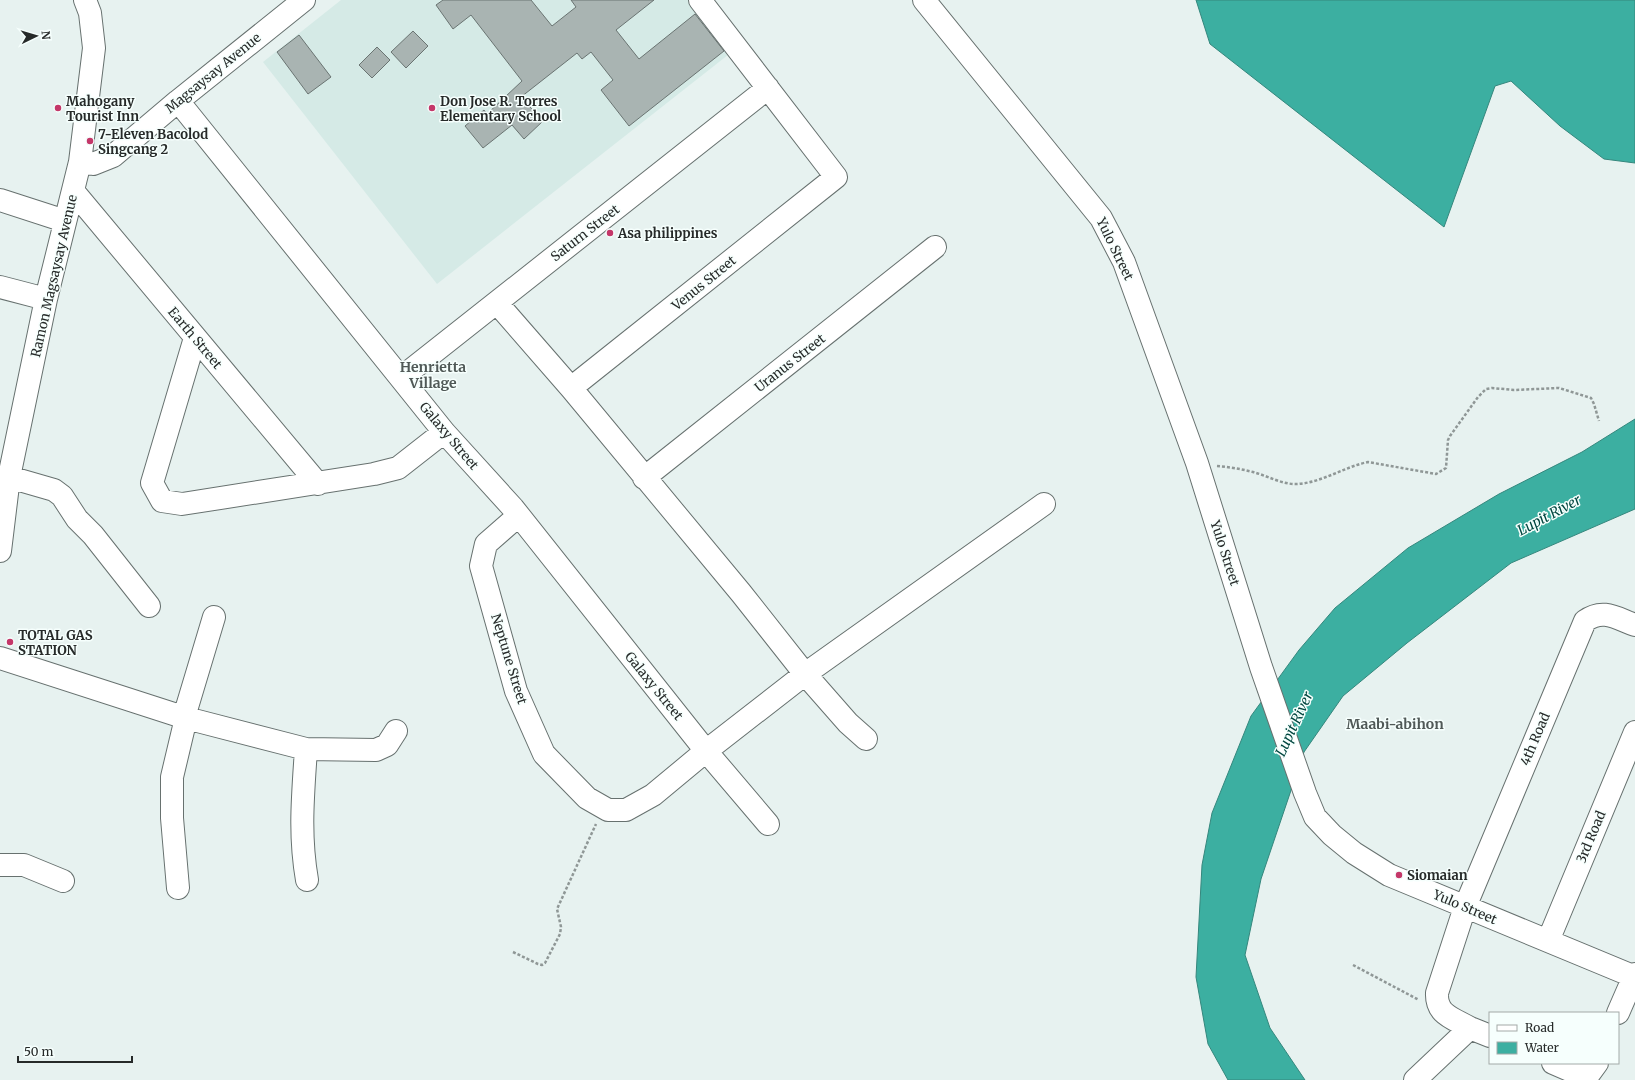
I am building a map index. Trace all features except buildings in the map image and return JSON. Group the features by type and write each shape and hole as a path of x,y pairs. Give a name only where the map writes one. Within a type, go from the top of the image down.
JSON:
{"street":[{"name":"Ramon Magsaysay Avenue","path":"0,552 2,507 46,300 74,192 80,162 94,48 90,13 85,0"},
{"path":"700,0 768,88"},
{"name":"Yulo Street","path":"924,0 1101,218 1124,262 1197,464 1266,682 1304,793 1315,817 1332,835 1354,853 1389,875 1635,976"},
{"name":"Magsaysay Avenue","path":"80,162 92,164 113,156 299,2"},
{"name":"Venus Street","path":"571,388 836,177 768,88"},
{"name":"Saturn Street","path":"401,378 768,88"},
{"name":"Galaxy Street","path":"178,101 444,432 518,516 706,751 768,824"},
{"name":"Earth Street","path":"74,192 318,484"},
{"path":"0,200 66,221"},
{"name":"Uranus Street","path":"644,478 935,247"},
{"path":"0,287 46,300"},
{"path":"497,303 571,388 644,478 741,592 805,674 848,724 866,739"},
{"path":"195,338 152,483 162,501 182,504 318,484 374,474 398,468 444,432"},
{"path":"9,477 54,490 62,496 77,519 93,535 149,606"},
{"path":"706,751 805,674 1044,504"},
{"name":"Neptune Street","path":"518,516 486,544 481,566 516,691 544,754 587,798 608,810 626,810 653,795 706,751"},
{"name":"4th Road","path":"1441,1011 1436,1002 1437,993 1465,907 1585,621 1593,615 1602,614 1635,624"},
{"path":"178,888 172,818 172,777 185,717 214,617"},
{"path":"0,658 185,717 306,749 376,750 387,745 396,731"},
{"name":"3rd Road","path":"1548,941 1635,732"},
{"path":"306,749 301,818 303,856 307,880"},
{"path":"0,865 24,864 63,881"},
{"path":"1618,1012 1635,976"},
{"path":"1441,1011 1470,1028 1489,1036"},
{"path":"1415,1080 1470,1028"},
{"path":"1555,1064 1580,1075 1589,1074 1596,1064"}],"path":[{"path":"1197,464 1236,468 1296,484 1320,479 1368,462 1426,473 1440,473 1446,468 1448,440 1450,436 1478,397 1486,389 1492,388 1514,390 1559,388 1591,398 1599,421"},
{"path":"513,952 542,966 545,963 560,934 561,927 557,909 575,872 593,827"},
{"path":"1353,965 1441,1011"}],"shaded area":[{"name":"Don Jose R. Torres Elementary School","path":"341,0 692,0 733,51 437,284 263,62"}],"water":[{"path":"1196,0 1635,0 1635,163 1604,159 1560,126 1511,81 1495,86 1444,227 1210,44"},
{"name":"Lupit River","path":"1635,419 1635,509 1511,563 1407,643 1343,696 1304,752 1261,879 1245,955 1270,1028 1305,1080 1228,1080 1208,1044 1196,977 1202,865 1212,813 1251,716 1299,650 1335,608 1408,548 1499,494 1582,452"}],"place":[{"name":"Mahogany Tourist Inn","path":"58,108"},
{"name":"Don Jose R. Torres Elementary School","path":"432,108"},
{"name":"7-Eleven Bacolod Singcang 2","path":"90,141"},
{"name":"Asa philippines","path":"610,233"},
{"name":"TOTAL GAS STATION","path":"10,642"},
{"name":"Siomaian","path":"1399,875"}],"district":[{"name":"Henrietta Village","path":"433,376"},
{"name":"Maabi-abihon","path":"1395,724"}]}
